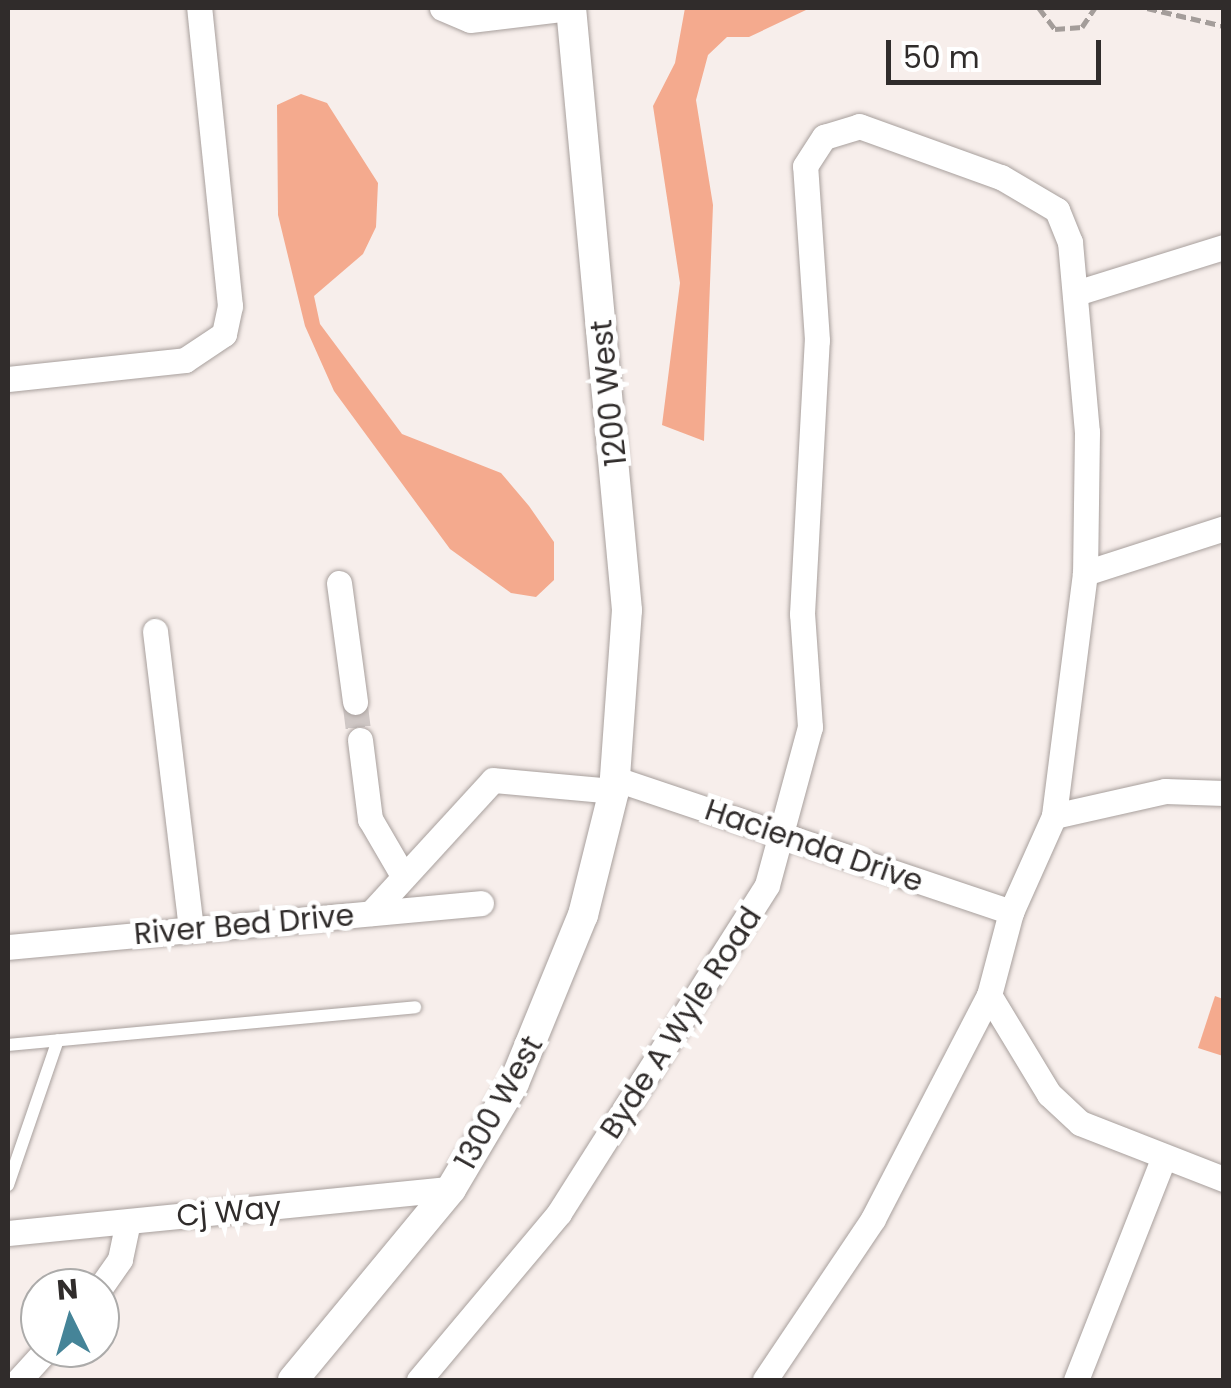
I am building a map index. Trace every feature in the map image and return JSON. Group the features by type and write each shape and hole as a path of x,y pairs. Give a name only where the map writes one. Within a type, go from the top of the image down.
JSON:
{"street":[{"path":"8,378 202,356 224,334 230,306 199,8"},
{"path":"443,9 470,20 571,8"},
{"name":"1200 West","path":"571,8 627,610 615,785"},
{"name":"Byde A Wyle Road","path":"419,1380 559,1213 750,923 782,835 810,727 802,614 817,340 805,166 824,137 860,126 1040,194 1065,225 1076,292"},
{"path":"765,1380 873,1219 989,994 1012,912 1054,816 1084,574 1076,292 1224,247"},
{"path":"1084,574 1224,528"},
{"path":"339,582 355,702"},
{"path":"155,631 192,930"},
{"path":"360,740 370,819 402,874 371,913"},
{"name":"Hacienda Drive","path":"402,874 493,780 615,785 782,835 1012,912"},
{"name":"1300 West","path":"293,1380 451,1190 550,1005 615,785"},
{"path":"1054,816 1165,790 1224,793"},
{"name":"River Bed Drive","path":"8,947 481,903"},
{"path":"989,994 1049,1094 1080,1123 1163,1159 1224,1179"},
{"path":"1076,1380 1163,1159"},
{"name":"Cj Way","path":"8,1233 451,1190"},
{"path":"114,1268 120,1259 128,1222"}],"lane":[{"path":"8,1045 415,1007"},
{"path":"8,1185 58,1040"}],"path":[{"path":"1039,8 1055,29 1082,28 1095,8"},
{"path":"1147,8 1224,26"}],"shaded area":[{"path":"685,8 884,8 806,10 749,37 727,37 708,55 696,100 713,205 704,441 662,425 680,283 653,106 675,63"},
{"path":"301,94 327,103 378,183 376,227 363,254 314,296 320,324 402,434 501,473 529,506 554,542 554,580 536,597 511,593 450,549 334,391 305,326 278,215 277,105"},
{"path":"1215,996 1223,999 1223,1056 1198,1048"}],"tunnel":[{"path":"355,702 360,740"}]}
